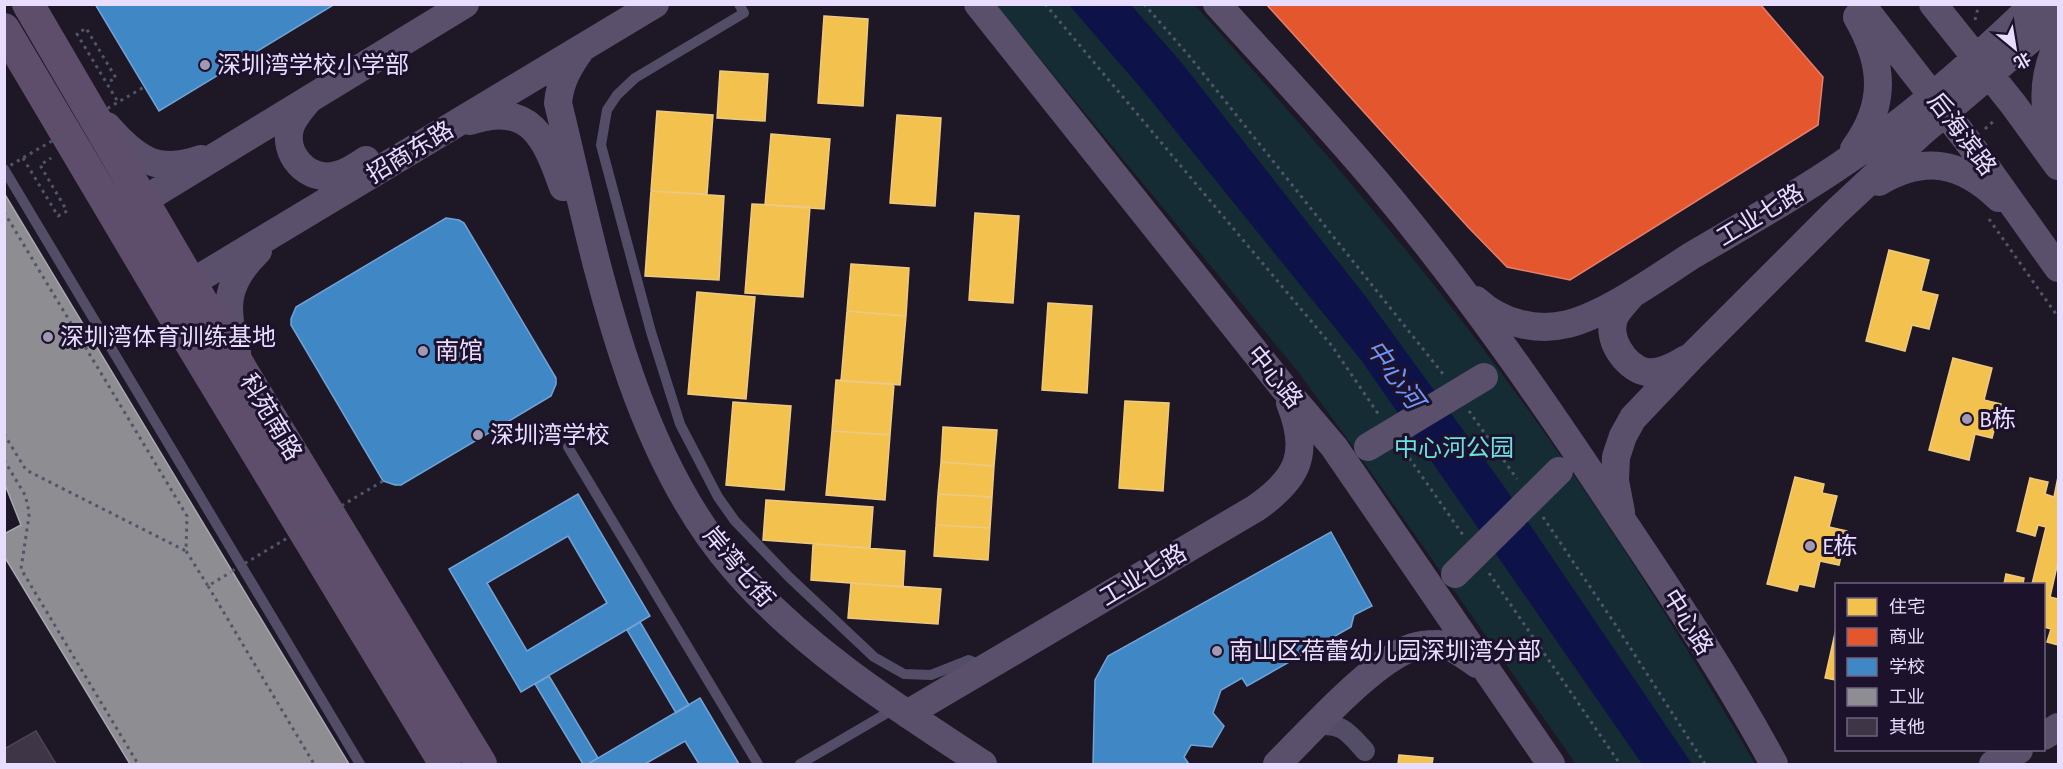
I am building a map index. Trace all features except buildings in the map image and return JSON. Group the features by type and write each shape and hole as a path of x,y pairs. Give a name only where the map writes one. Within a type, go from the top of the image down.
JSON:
{"main road":[{"name":"科苑南路","path":"28,4 243,372 481,765"},
{"name":"科苑南路","path":"4,29 444,765"}],"street":[{"name":"招商东路","path":"164,299 655,4"},
{"name":"中心路","path":"978,4 1283,387 1334,447 1551,765"},
{"name":"中心路","path":"1217,4 1350,152 1457,282 1588,467 1758,733 1774,765"},
{"path":"1842,165 1872,119 1878,87 1876,58 1867,34 1850,4"},
{"name":"后海滨路","path":"1861,4 1969,143 2058,268"},
{"path":"1933,4 2013,104 2058,166"},
{"name":"工业七路","path":"1983,67 2034,4"},
{"path":"116,217 234,147 461,6"},
{"name":"工业七路","path":"1457,282 1484,308 1504,320 1545,327 1587,318 1842,165 1881,136 1939,103 1983,67 2058,16"},
{"path":"2058,43 2046,77 2044,100 2046,121 2058,153"},
{"path":"582,48 560,85 558,103 602,287"},
{"path":"85,101 122,144 138,156 153,163 167,166 189,163 234,147"},
{"path":"307,102 291,126 290,147 301,166 319,176 339,175 398,142 474,119 495,116 515,118 528,123 536,129 546,145 578,232 602,287"},
{"name":"工业七路","path":"1622,520 1615,481 1616,457 1623,436 1634,418 1692,356 1910,142 1939,103"},
{"path":"1836,213 1893,174 1919,165 1945,166 1968,175 1992,191 2029,226"},
{"path":"243,372 229,319 230,291 245,263 277,232"},
{"name":"岸湾七街","path":"602,287 650,427 676,481 716,545 734,568 781,616 840,665 902,711 983,765"},
{"path":"1633,292 1614,317 1612,334 1618,350 1631,365 1647,372 1666,370 1692,356"},
{"path":"1334,447 1345,451 1356,451 1368,447 1484,377 1494,369 1500,359 1502,345"},
{"name":"工业七路","path":"902,711 986,668 1256,508 1272,496 1294,473 1299,460 1301,442 1298,426 1283,387"},
{"path":"1444,610 1445,591 1455,573 1559,471 1572,465 1588,467"},
{"path":"1277,765 1361,683 1391,659 1414,646 1438,643 1457,651 1484,669"},
{"path":"1315,726 1336,724 1365,751"},
{"path":"2045,735 2058,727"},
{"path":"1993,765 2017,751"}],"lane":[{"path":"739,4 744,13 634,78 617,95 607,110 601,145 651,332 680,424 718,497 735,521 789,577 874,657 904,674 931,675 969,660 986,668"},
{"path":"4,169 360,765"},
{"path":"568,447 758,765"},
{"path":"800,765 902,711"}],"path":[{"path":"1045,4 1332,346 1384,422"},
{"path":"1144,4 1191,57 1447,380"},
{"path":"1976,19 1979,4"},
{"path":"110,81 116,78 86,28 77,34 118,102"},
{"path":"4,169 144,87"},
{"path":"1969,143 2013,104"},
{"path":"23,158 58,216 67,211 40,165 57,154"},
{"path":"1983,211 2058,317"},
{"path":"4,212 187,516 186,551"},
{"path":"1466,408 1519,482"},
{"path":"4,434 26,470 186,551 314,765"},
{"path":"1404,450 1463,536"},
{"path":"4,460 25,495 28,506 29,516 21,569 138,765"},
{"path":"208,586 383,481"},
{"path":"1539,512 1613,621 1705,765"},
{"path":"1483,564 1620,765"}],"green space":[{"name":"中心河公园","path":"996,5 1195,5 1277,97 1396,238 1510,385 1638,571 1755,764 1576,764 1299,373"}],"water":[{"name":"中心河","path":"1069,5 1131,5 1181,62 1366,297 1501,482 1692,764 1642,764 1361,360 1140,87"}],"place":[{"name":"深圳湾学校小学部","path":"205,65"},
{"name":"深圳湾体育训练基地","path":"48,337"},
{"name":"南馆","path":"423,351"},
{"name":"B栋","path":"1967,419"},
{"name":"深圳湾学校","path":"478,435"},
{"name":"E栋","path":"1810,546"},
{"name":"南山区蓓蕾幼儿园深圳湾分部","path":"1217,651"}]}
